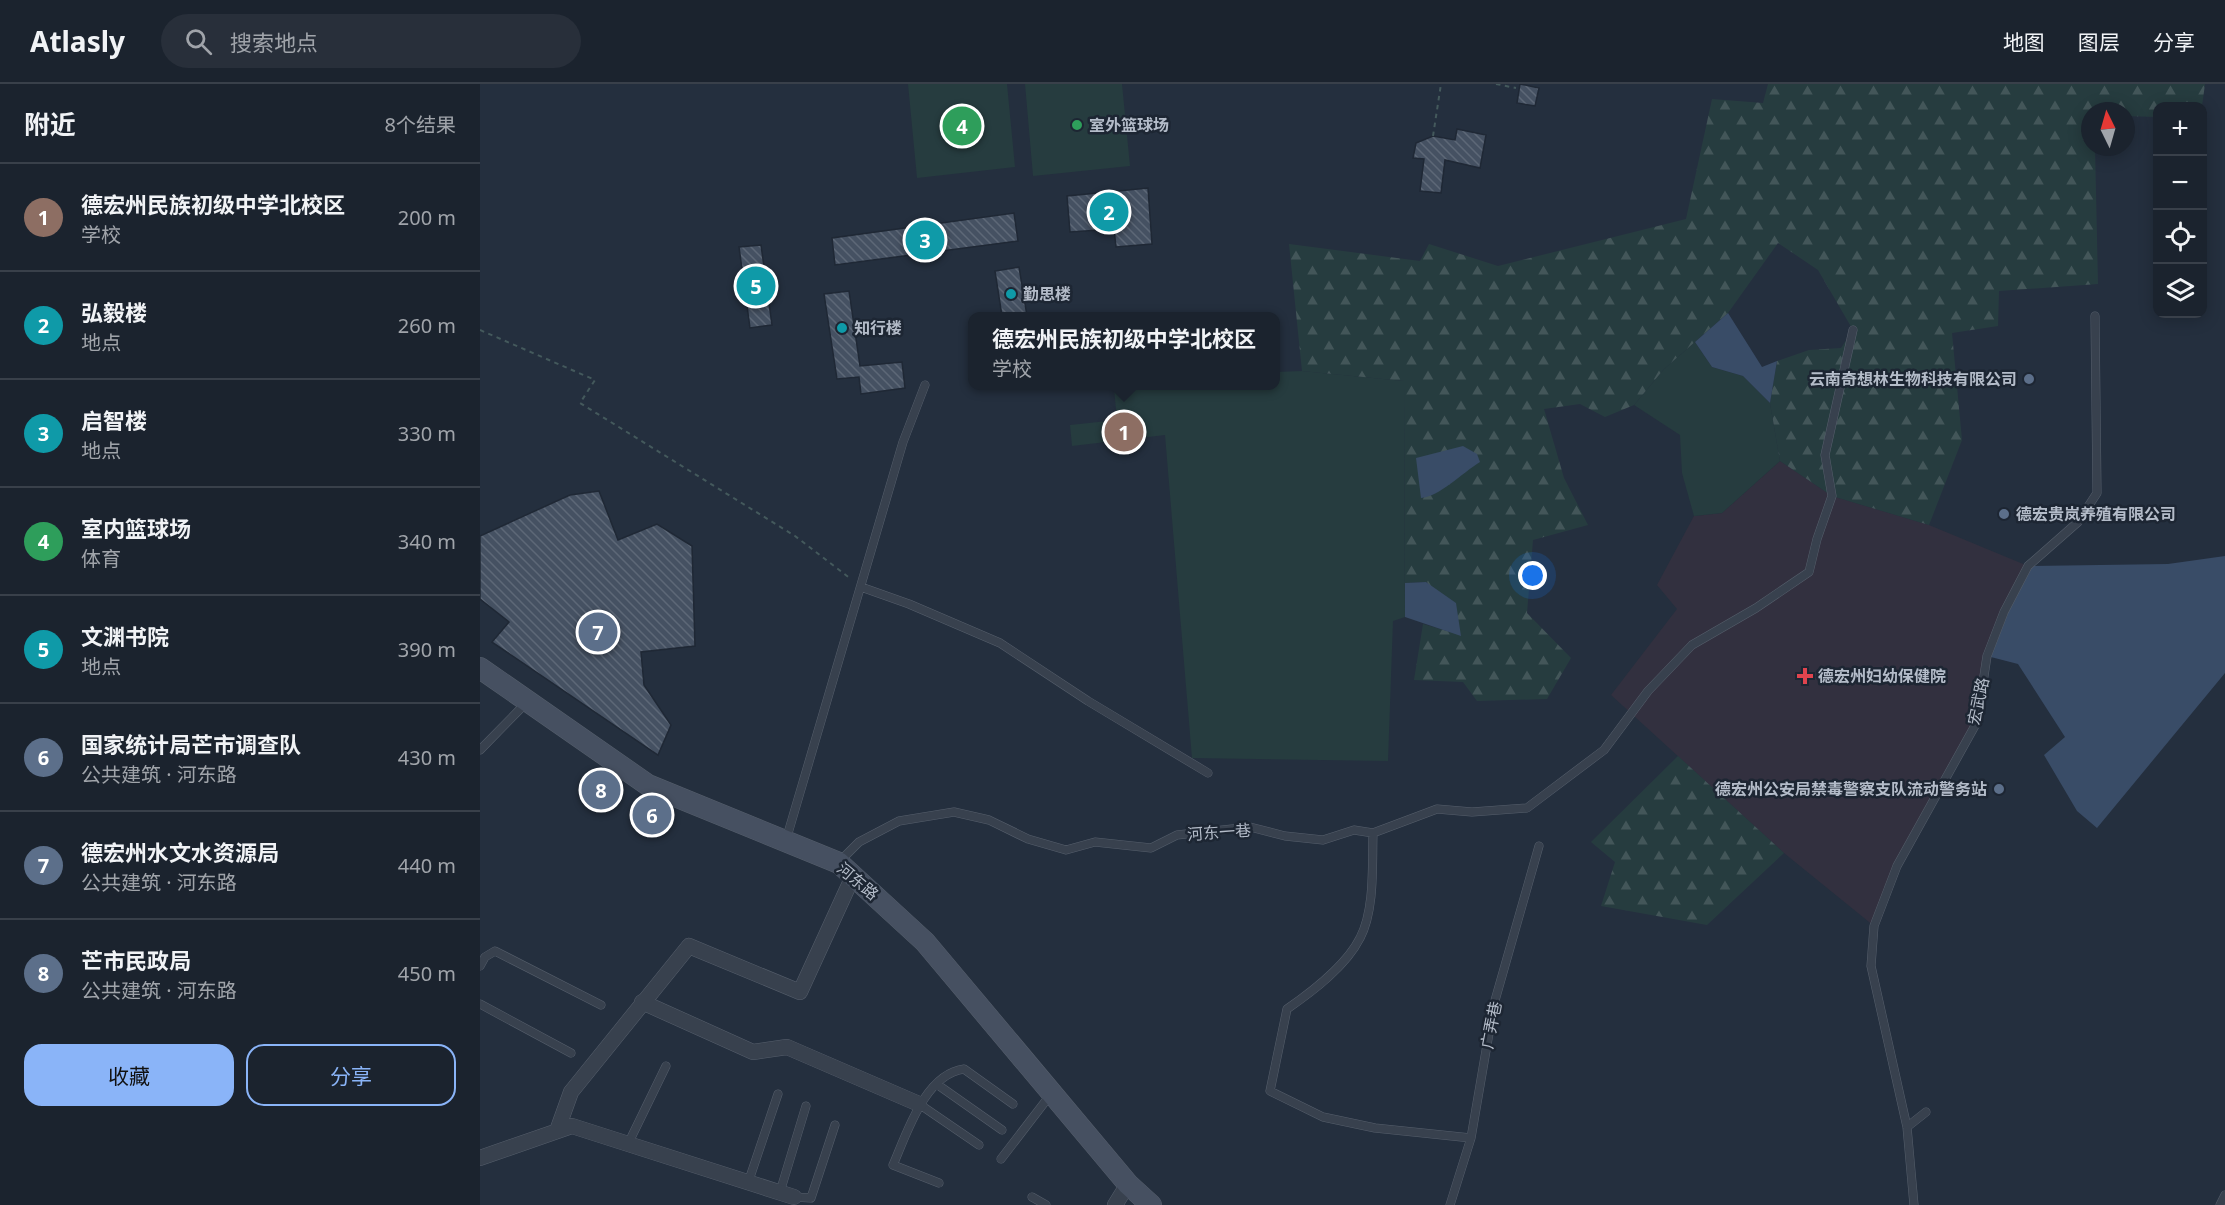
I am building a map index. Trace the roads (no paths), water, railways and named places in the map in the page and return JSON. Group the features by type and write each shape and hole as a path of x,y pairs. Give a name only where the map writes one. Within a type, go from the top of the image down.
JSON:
{"main road":[{"name":"河东路","path":"480,668 648,785 847,868 925,942 1128,1184 1151,1205"}],"street":[{"path":"557,1131 571,1092 689,946 800,992 847,868"},
{"path":"642,1002 753,1052 787,1047 919,1104"},
{"path":"480,1158 572,1126 787,1195"},
{"path":"1115,1205 1128,1184"}],"lane":[{"name":"宏武路","path":"1914,1205 1907,1126 1871,966 1874,926 1897,866 1977,722 1987,656 2004,612 2028,566 2078,522 2097,493 2095,316"},
{"name":"河东一巷","path":"847,868 859,842 899,821 954,812 989,820 1028,839 1066,850 1095,843 1151,848 1177,835 1250,828 1285,836 1323,840 1354,830 1373,832 1437,808 1472,812 1527,808 1542,799 1604,750 1648,691 1692,645 1756,608 1809,572 1817,539 1832,496 1825,455 1853,330"},
{"path":"786,841 903,442 925,385"},
{"path":"861,587 909,604 1000,644 1208,773"},
{"path":"480,750 528,701"},
{"path":"1373,832 1371,897 1361,938 1339,965 1305,997 1287,1009 1270,1091 1323,1117 1375,1128 1471,1138"},
{"name":"广弄巷","path":"1450,1205 1471,1138 1494,1004 1539,846"},
{"path":"480,966 485,957 495,951 601,1005"},
{"path":"480,1004 571,1053"},
{"path":"628,1144 666,1066"},
{"path":"939,1183 893,1165 919,1104 951,1071 964,1069 1013,1104"},
{"path":"938,1085 1002,1130"},
{"path":"1001,1159 1052,1093"},
{"path":"748,1182 778,1094"},
{"path":"919,1104 979,1145"},
{"path":"806,1106 787,1195 811,1198 836,1125"},
{"path":"1907,1126 1926,1112"},
{"path":"2220,1205 2225,1195"},
{"path":"1032,1197 1046,1205"}],"water":[{"path":"1728,313 1762,367 1777,361 1770,403 1743,376 1712,367 1695,342"},
{"path":"1463,446 1477,454 1480,462 1435,494 1421,498 1416,458"},
{"path":"2225,556 2225,673 2097,828 2077,811 2044,755 2065,737 2018,664 1987,656 2028,566 2168,564"},
{"path":"1426,582 1456,603 1461,636 1405,617 1405,583"}],"place":[{"name":"室外篮球场","path":"1077,125"},
{"name":"室内篮球场","path":"962,126"},
{"name":"弘毅楼","path":"1109,212"},
{"name":"启智楼","path":"925,240"},
{"name":"文渊书院","path":"756,286"},
{"name":"勤思楼","path":"1011,294"},
{"name":"知行楼","path":"842,328"},
{"name":"云南奇想林生物科技有限公司","path":"2029,379"},
{"name":"德宏州民族初级中学北校区","path":"1124,432"},
{"name":"德宏贵岚养殖有限公司","path":"2004,514"},
{"name":"德宏州水文水资源局","path":"598,632"},
{"name":"德宏州妇幼保健院","path":"1805,676"},
{"name":"德宏州公安局禁毒警察支队流动警务站","path":"1999,789"},
{"name":"芒市民政局","path":"601,790"},
{"name":"国家统计局芒市调查队","path":"652,815"}]}
